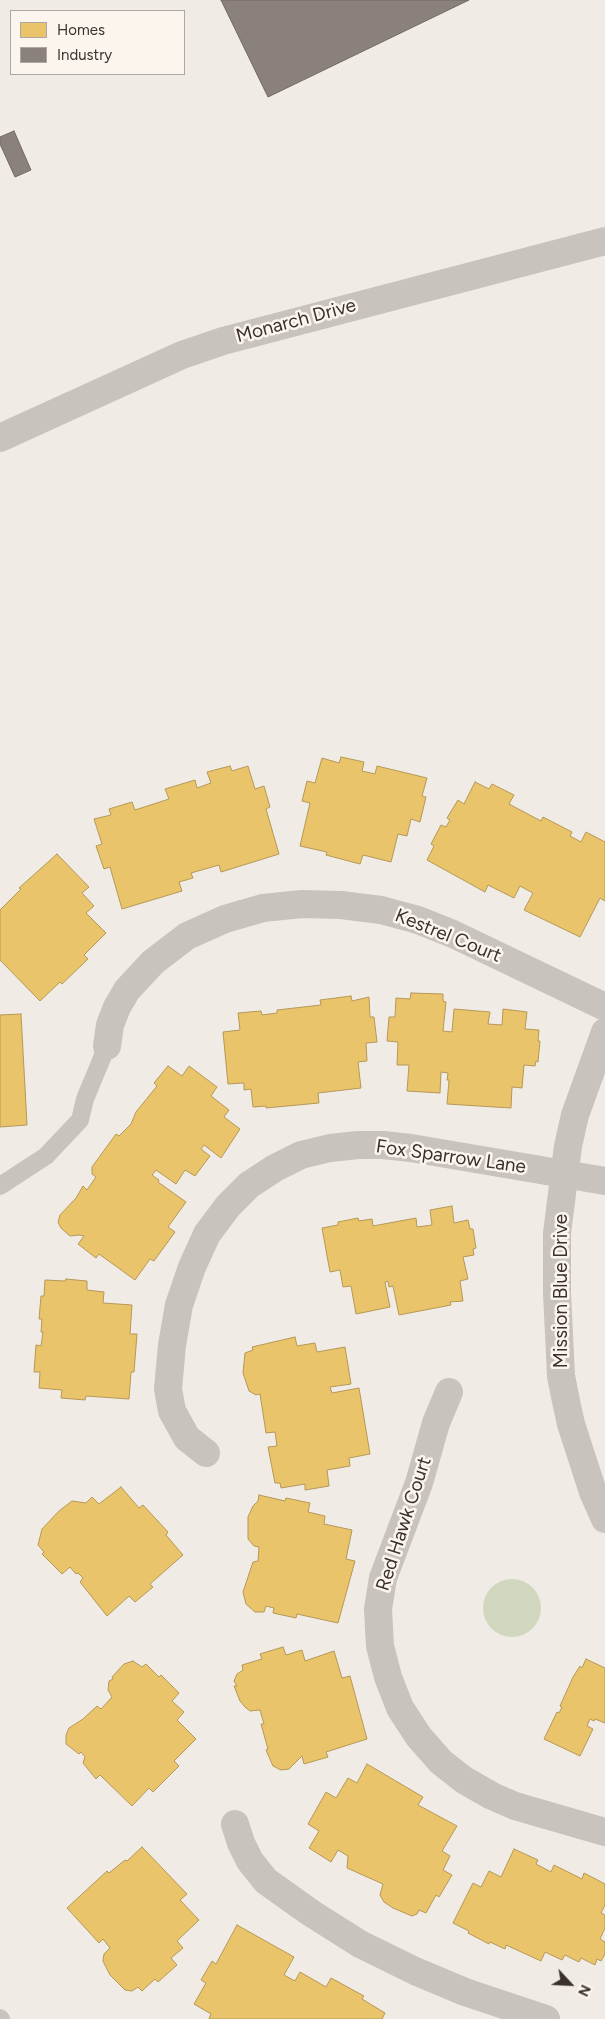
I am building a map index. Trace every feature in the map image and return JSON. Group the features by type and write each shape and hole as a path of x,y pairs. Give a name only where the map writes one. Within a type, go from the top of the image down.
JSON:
{"street":[{"name":"Monarch Drive","path":"0,438 182,355 223,341 605,241"},
{"name":"Kestrel Court","path":"107,1046 110,1025 117,1007 128,990 153,962 187,936 225,919 253,910 302,904 341,905 381,910 418,920 453,934 605,1007"},
{"name":"Mission Blue Drive","path":"605,1032 575,1115 568,1146 558,1233 558,1320 561,1376 571,1424 593,1492 605,1519"},
{"name":"Fox Sparrow Lane","path":"206,1453 187,1438 172,1411 168,1389 172,1346 179,1305 192,1267 212,1227 228,1206 250,1185 275,1168 301,1155 330,1148 358,1145 411,1148 605,1181"},
{"name":"Red Hawk Court","path":"449,1392 436,1423 419,1483 383,1578 378,1609 380,1646 388,1677 400,1708 419,1738 441,1762 464,1780 492,1796 515,1806 605,1832"},
{"path":"235,1824 241,1843 250,1861 266,1881 311,1913 360,1944 415,1971 465,1992 546,2019"}],"lane":[{"path":"0,1186 46,1156 80,1120 86,1099 107,1046"}],"green space":[{"path":"506,1579 518,1579 533,1587 541,1602 541,1614 533,1629 518,1637 506,1637 491,1629 483,1614 483,1602 491,1587"}],"building: Homes":[{"path":"341,757 364,762 362,771 375,774 377,766 427,778 422,796 426,797 420,822 411,819 407,836 398,834 391,862 363,855 360,864 326,855 327,852 300,846 310,803 302,801 307,781 315,783 322,758 339,763"},
{"path":"230,766 232,771 248,766 255,789 264,786 270,807 266,809 279,854 221,872 219,865 191,873 193,878 179,882 182,891 122,909 110,867 104,869 96,846 102,844 94,819 111,815 109,809 132,802 135,810 169,799 165,789 195,780 197,788 211,783 207,772"},
{"path":"475,782 489,789 492,784 514,795 509,804 541,821 543,817 572,832 570,836 581,842 586,832 605,842 605,901 600,898 580,937 524,910 533,893 520,886 514,898 488,885 485,892 427,860 434,846 431,844 441,825 446,827 450,820 447,818 458,800 464,804"},
{"path":"57,854 89,887 82,893 94,906 86,913 106,933 84,955 88,959 62,984 60,982 40,1001 0,960 0,910 21,889 19,888"},
{"path":"411,993 443,994 443,1001 446,1002 443,1031 452,1032 454,1009 490,1012 488,1024 502,1025 503,1009 527,1012 525,1029 539,1030 538,1062 536,1061 535,1066 524,1065 522,1088 512,1087 511,1108 447,1104 448,1073 441,1072 440,1093 407,1091 409,1065 397,1065 398,1042 387,1041 389,1017 395,1017 396,998 410,999"},
{"path":"351,996 352,1001 369,997 370,1017 374,1017 377,1042 366,1043 367,1061 358,1062 361,1088 318,1093 319,1103 266,1108 266,1106 253,1107 251,1089 244,1090 244,1083 228,1084 223,1032 240,1030 238,1013 261,1011 262,1015 277,1013 277,1010 321,1005 320,1000"},
{"path":"21,1014 27,1125 0,1127 0,1015"},
{"path":"168,1066 182,1076 189,1066 217,1087 211,1096 229,1110 224,1117 240,1129 221,1158 204,1145 201,1149 210,1156 195,1176 185,1170 176,1184 156,1170 152,1175 159,1180 158,1182 186,1202 168,1227 175,1232 154,1261 150,1259 135,1280 99,1254 96,1258 78,1244 84,1236 70,1236 61,1228 58,1222 60,1215 76,1198 83,1186 87,1190 96,1177 92,1174 92,1167 116,1134 119,1136 131,1124 136,1112 157,1086 154,1083"},
{"path":"452,1206 454,1223 468,1220 470,1229 473,1229 476,1248 473,1249 474,1255 463,1257 468,1279 460,1281 463,1301 450,1302 451,1305 399,1315 393,1286 389,1287 388,1281 385,1282 390,1307 356,1314 351,1286 343,1287 340,1270 330,1272 322,1228 358,1218 359,1221 372,1219 373,1226 416,1218 417,1227 432,1225 430,1210"},
{"path":"66,1279 87,1281 87,1290 104,1292 103,1303 132,1305 130,1334 137,1334 134,1372 131,1372 129,1399 86,1396 85,1400 61,1398 62,1390 39,1388 40,1372 34,1372 36,1345 41,1346 43,1332 41,1332 42,1319 39,1319 41,1296 44,1296 45,1280 65,1281"},
{"path":"295,1337 297,1346 315,1343 317,1352 345,1347 351,1384 330,1387 332,1393 359,1388 370,1454 349,1458 350,1466 327,1470 329,1486 305,1490 305,1484 281,1488 280,1483 275,1483 268,1447 277,1446 275,1432 266,1433 260,1394 256,1395 249,1391 243,1373 245,1353 253,1350 252,1347"},
{"path":"121,1487 139,1508 143,1505 168,1532 166,1535 183,1555 150,1584 153,1587 135,1602 129,1596 107,1616 80,1582 83,1578 70,1567 62,1574 42,1554 44,1552 38,1545 42,1529 59,1511 72,1501 86,1503 92,1497 99,1504"},
{"path":"259,1495 285,1501 286,1498 310,1503 308,1512 325,1516 324,1524 352,1530 346,1559 355,1561 338,1623 297,1614 296,1618 273,1613 274,1608 266,1606 264,1612 255,1612 246,1604 243,1592 253,1562 258,1561 259,1547 254,1546 248,1539 248,1517 253,1506 258,1501"},
{"path":"283,1647 286,1655 302,1650 305,1661 334,1651 342,1678 350,1676 367,1739 326,1752 328,1757 304,1764 302,1756 289,1769 281,1770 273,1766 266,1750 268,1749 261,1724 264,1724 260,1710 250,1711 245,1707 240,1701 234,1681 237,1674 243,1670 242,1665 262,1659 260,1654"},
{"path":"586,1659 605,1668 605,1723 590,1719 587,1726 593,1729 580,1756 544,1739 557,1712 559,1713 562,1707 560,1706 573,1677 580,1666 582,1668"},
{"path":"133,1661 142,1667 146,1664 159,1677 161,1675 179,1693 172,1701 184,1712 177,1720 196,1739 174,1761 179,1766 153,1792 149,1788 132,1806 100,1775 96,1779 83,1763 85,1757 81,1752 79,1754 66,1744 66,1735 69,1728 83,1719 97,1706 101,1709 112,1697 108,1690 109,1681 113,1679 112,1677 124,1664"},
{"path":"367,1764 423,1797 418,1805 457,1826 442,1851 450,1856 443,1870 452,1875 439,1897 436,1895 426,1913 419,1910 417,1914 412,1916 384,1902 380,1895 383,1884 347,1868 348,1856 338,1850 331,1862 309,1848 319,1831 308,1824 326,1792 336,1798 348,1778 357,1783"},
{"path":"142,1847 187,1894 180,1900 199,1920 177,1941 183,1948 171,1958 177,1965 158,1982 155,1979 142,1991 138,1987 132,1991 125,1990 110,1975 103,1961 104,1954 110,1948 103,1939 99,1943 67,1908 107,1871 109,1873 125,1860 127,1861"},
{"path":"514,1849 538,1860 536,1864 551,1872 554,1865 582,1879 584,1873 605,1884 605,1905 601,1913 605,1915 605,1928 600,1939 605,1942 605,1954 601,1961 597,1959 595,1965 581,1958 579,1962 565,1955 562,1960 545,1952 541,1961 506,1945 505,1949 490,1942 489,1944 453,1923 473,1883 481,1887 489,1871 501,1877"},
{"path":"237,1925 294,1957 284,1975 295,1981 300,1972 326,1987 331,1978 364,1996 362,1999 385,2013 382,2019 209,2019 211,2014 194,2004 206,1983 201,1980 212,1961 216,1964"}],"building: Industry":[{"path":"221,0 469,0 268,97"},
{"path":"14,131 31,170 15,177 0,144 0,137"}]}
